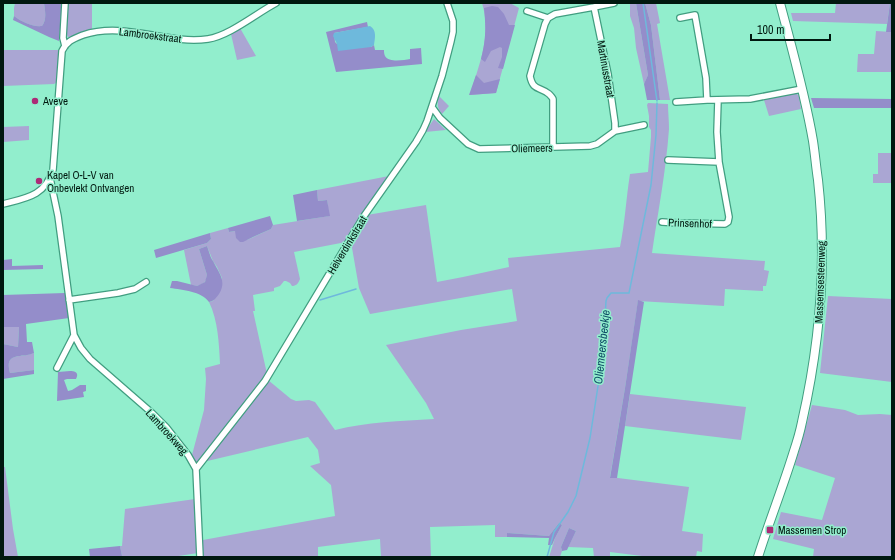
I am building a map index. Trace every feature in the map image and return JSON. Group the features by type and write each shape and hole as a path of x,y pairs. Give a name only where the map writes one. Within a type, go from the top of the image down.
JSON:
{"main road":[{"name":"Massemsesteenweg","path":"758,557 785,480 802,424 817,336 822,260 819,190 813,142 802,89 780,3"}],"street":[{"path":"3,204 36,194 45,186 50,178 52,170 62,51 65,46 63,38 65,3"},
{"name":"Lambroekstraat","path":"65,46 72,39 90,33 110,30 129,31 194,40 210,38 226,33 276,3"},
{"name":"Helverdinkstraat","path":"196,469 265,381 364,216 423,130 442,76 453,32 453,21 447,3"},
{"path":"553,147 553,99 549,94 535,87 531,82 530,76 545,24 548,18 555,14 614,3"},
{"name":"Martinusstraat","path":"594,7 608,74 616,132"},
{"path":"527,11 548,18"},
{"path":"680,18 695,15 706,78 707,100"},
{"path":"676,102 750,100 802,89"},
{"name":"Prinsenhof","path":"662,222 724,224 728,222 729,217 719,162 717,132 718,100"},
{"name":"Oliemeers","path":"432,108 440,118 468,144 479,149 590,146 597,144 616,132 644,126"},
{"path":"668,160 719,162"},
{"name":"Lambroekweg","path":"50,178 58,216 74,335 81,348 90,359 152,413 166,427 188,454 196,469 200,557"},
{"path":"69,300 135,290 146,282"},
{"path":"57,368 74,335"}],"shaded area":[{"path":"15,3 44,3 45,18 42,26 27,24 14,16"},
{"path":"44,3 62,3 59,41 13,20 14,16 27,24 42,26 45,18"},
{"path":"67,3 92,3 92,29 68,37 66,33"},
{"path":"482,3 510,3 519,8 496,93 470,95 485,38 485,15"},
{"path":"630,3 636,3 648,75 644,84 636,48 634,28 630,16"},
{"path":"636,3 645,3 651,25 660,100 647,100 644,84 648,75"},
{"path":"645,3 656,3 660,23 657,24 670,100 660,100 651,25"},
{"path":"836,3 890,3 887,24 793,21 791,13 835,13"},
{"path":"890,3 892,3 892,32 886,32"},
{"path":"492,6 498,7 504,14 509,25 515,25 503,69 498,68 502,57 502,48 500,47 491,51 485,62 481,59 485,34 484,8"},
{"path":"367,22 368,27 334,33 335,42 337,44 371,47 374,45 375,50 384,50 385,56 390,60 410,59 410,49 421,48 422,64 336,72 326,32"},
{"path":"240,28 256,56 237,60 231,34"},
{"path":"876,31 892,32 892,72 857,72 858,54 874,54"},
{"path":"3,50 59,50 57,82 54,84 3,86"},
{"path":"476,75 484,83 500,79 496,93 469,95"},
{"path":"797,94 799,96 801,109 769,116 764,100"},
{"path":"439,96 449,106 442,114 438,106"},
{"path":"811,98 892,99 892,108 814,108"},
{"path":"648,103 668,104 669,126 664,176 652,253 765,261 764,270 769,271 766,286 763,286 763,291 725,289 724,306 638,301 610,477 689,487 682,531 703,534 702,552 697,551 696,557 650,557 610,552 610,557 594,557 593,548 568,547 576,531 569,528 561,547 562,551 560,557 549,557 555,538 562,525 559,523 549,536 507,533 507,537 495,537 495,525 430,527 431,557 381,557 380,539 318,547 318,557 203,557 203,540 335,516 331,485 310,466 320,463 318,450 308,437 203,462 268,380 291,399 296,401 309,400 315,402 335,430 347,427 396,421 434,419 426,403 386,345 461,330 517,321 512,289 370,314 359,288 351,242 367,215 426,205 437,282 509,267 508,258 620,247 630,174 648,172 651,130 649,127"},
{"path":"434,119 446,130 425,132"},
{"path":"29,126 29,140 3,142 3,127"},
{"path":"878,153 892,153 892,183 873,183 873,174 878,174"},
{"path":"389,176 346,242 294,252 300,279 297,284 292,286 290,283 284,281 280,286 274,288 274,291 253,295 255,311 253,311 267,374 200,461 195,463 192,455 204,410 206,379 205,368 220,364 216,324 209,302 213,301 222,278 207,246 199,249 207,275 206,280 197,286 191,285 184,250 207,243 211,239 210,233 228,228 229,232 235,231 247,240 271,229 273,225 329,216 327,200 318,201 317,190"},
{"path":"317,190 318,201 327,200 330,216 297,221 293,195"},
{"path":"270,216 273,225 271,229 243,242 240,242 236,238 235,231 229,232 228,228"},
{"path":"210,233 211,239 207,243 156,258 154,250"},
{"path":"207,246 211,258 220,273 222,281 219,294 214,300 209,302 206,298 197,293 170,288 172,281 197,286 205,282 207,275 199,249"},
{"path":"12,259 12,266 43,265 43,269 3,270 3,260"},
{"path":"65,293 69,318 26,324 27,342 32,342 34,353 13,358 9,363 10,373 34,370 34,374 3,379 3,344 18,347 19,327 3,327 3,295"},
{"path":"828,296 892,299 892,382 820,373"},
{"path":"638,300 644,302 617,478 610,478 625,388"},
{"path":"3,327 19,327 18,347 3,344"},
{"path":"34,353 34,370 10,373 9,363 11,359"},
{"path":"58,372 75,372 77,375 76,379 64,380 68,391 80,385 86,385 86,391 83,392 84,397 57,401"},
{"path":"630,394 746,407 741,440 625,426"},
{"path":"812,405 845,410 858,415 892,415 892,557 813,557 814,549 773,539 781,512 822,520 835,478 795,465"},
{"path":"3,467 5,467 18,557 3,557"},
{"path":"195,499 198,553 172,557 115,557 122,556 120,546 122,546 125,509"},
{"path":"559,523 562,525 552,545 548,545 549,538 507,537 507,533 549,536"},
{"path":"569,528 576,531 567,550 562,551 561,547"},
{"path":"120,546 122,556 90,557 89,549"}],"water":[{"path":"370,26 375,32 374,45 371,47 338,51 337,44 333,36 334,33"}],"waterway":[{"name":"Oliemeersbeekje","path":"643,3 657,101"},
{"name":"Oliemeersbeekje","path":"547,557 554,532 568,512 576,496 590,438 604,347 606,301 611,293 629,293 651,185 656,135 657,103"},
{"path":"320,300 356,289"}],"place":[{"name":"Aveve","path":"35,101"},
{"name":"Kapel O-L-V van Onbevlekt Ontvangen","path":"39,181"},
{"name":"Massemen Strop","path":"770,530"}]}
